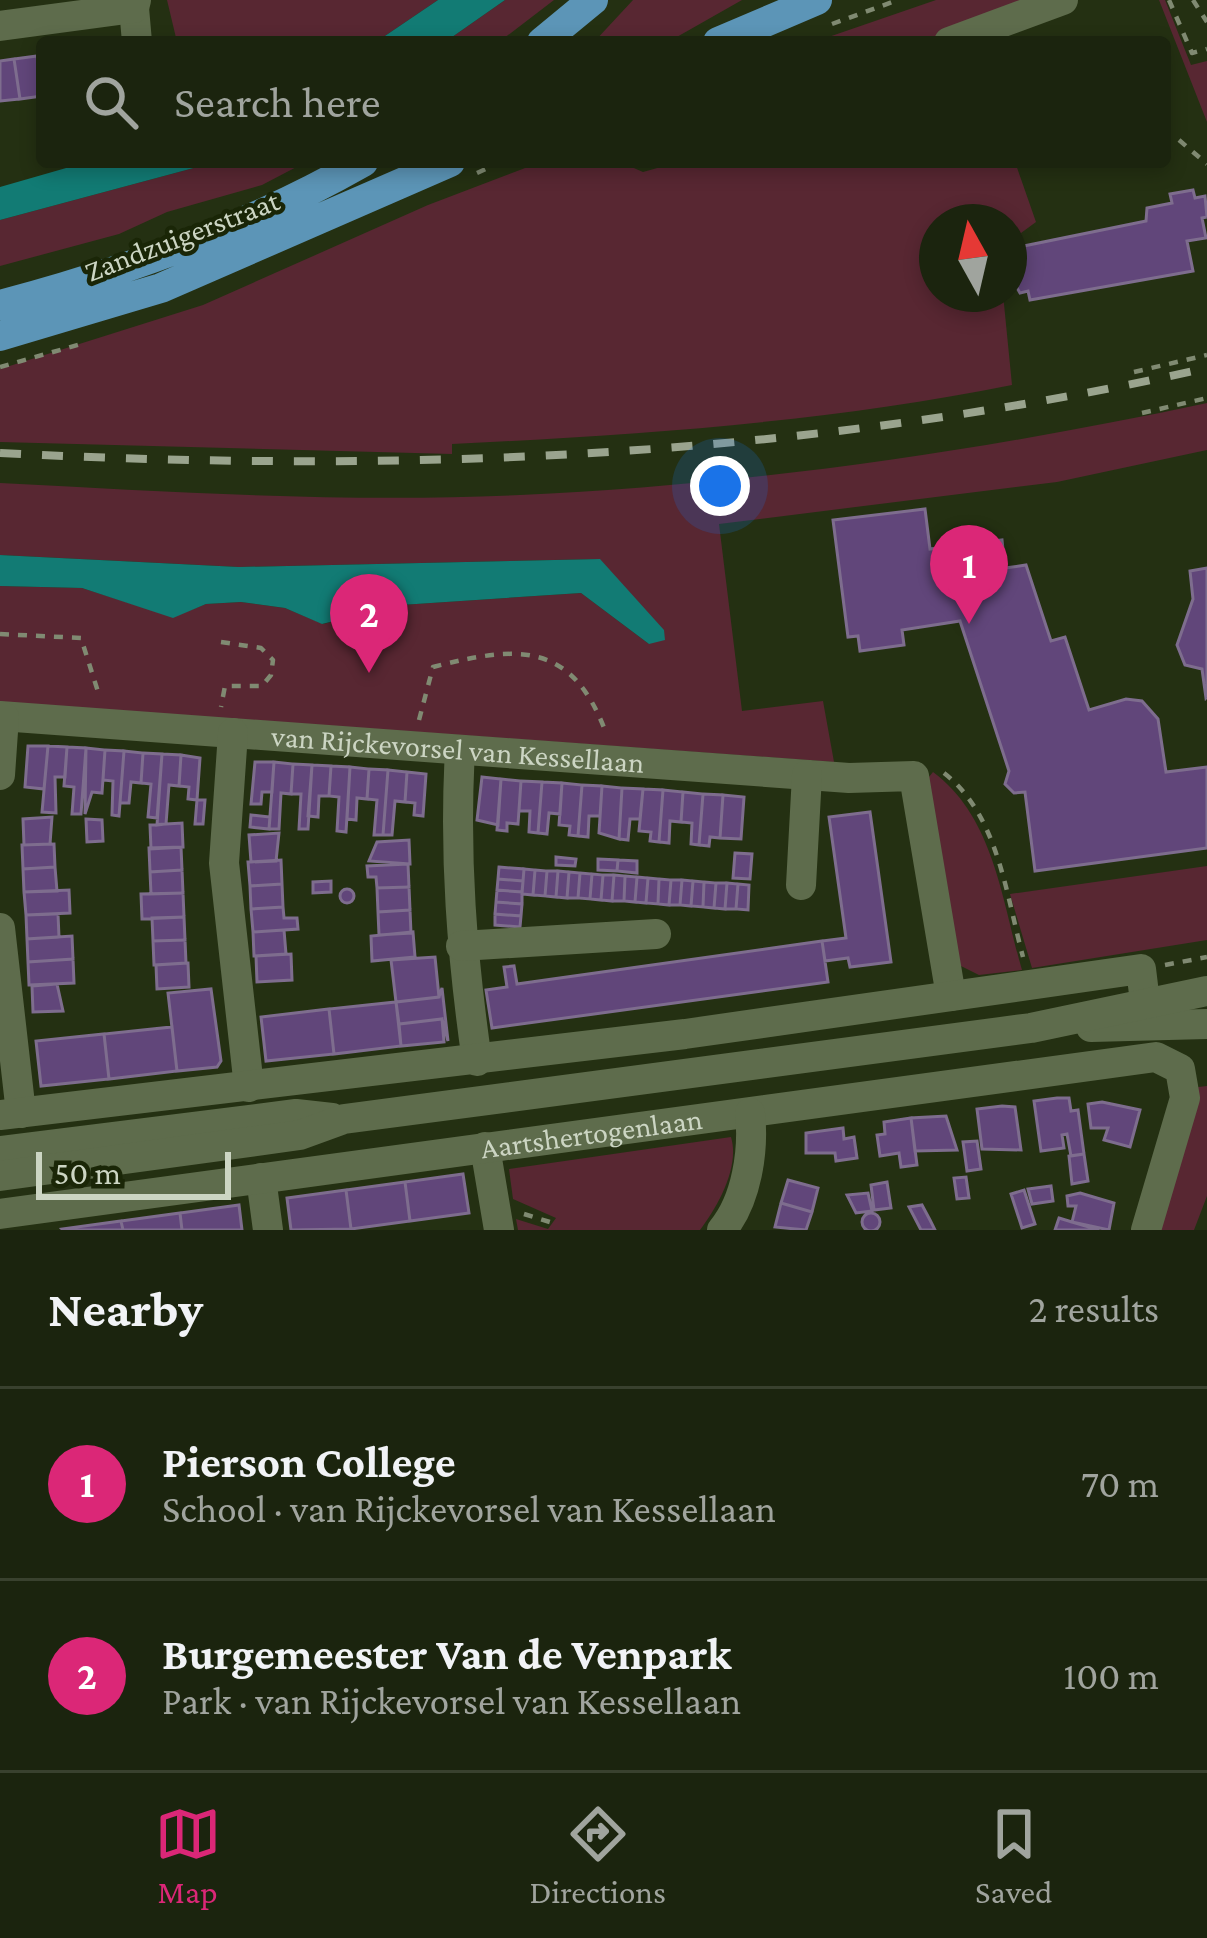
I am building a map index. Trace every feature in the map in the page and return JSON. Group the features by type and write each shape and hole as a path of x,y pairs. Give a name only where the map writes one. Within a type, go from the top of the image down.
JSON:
{"main road":[{"path":"573,32 593,0"},
{"path":"739,36 821,13"},
{"name":"Zandzuigerstraat","path":"0,305 151,260 350,168"},
{"name":"Zandzuigerstraat","path":"0,336 161,288 436,168"}],"street":[{"path":"966,36 1064,0"},
{"path":"0,26 135,4 137,36"},
{"path":"0,775 2,717"},
{"name":"van Rijckevorsel van Kessellaan","path":"2,717 227,722 460,750 807,775 914,776"},
{"path":"227,722 224,863 249,1087"},
{"path":"460,750 455,845 460,946 477,1061"},
{"path":"801,885 807,775"},
{"path":"914,776 951,996"},
{"path":"0,928 11,1114 477,1061 1141,969 1145,1002"},
{"path":"460,946 656,934"},
{"name":"Aartshertogenlaan","path":"0,1176 300,1135 344,1120 1031,1028 1207,991"},
{"name":"Aartshertogenlaan","path":"1031,1028 1207,1024"},
{"name":"Aartshertogenlaan","path":"0,1214 37,1219 261,1178 1156,1058 1180,1070 1185,1098 1146,1230"},
{"path":"722,1230 741,1193 753,1141 750,1113"},
{"name":"Aartshertogenlaan","path":"0,1151 296,1114 344,1120"},
{"path":"485,1148 499,1230"},
{"path":"261,1178 268,1230"}],"path":[{"path":"821,13 898,0"},
{"path":"1169,0 1192,53 1207,50"},
{"path":"1192,0 1207,22"},
{"path":"1179,140 1207,164"},
{"path":"1134,372 1207,355"},
{"path":"1142,412 1207,398"},
{"path":"0,634 82,638 100,700"},
{"path":"220,642 261,648 272,660 271,675 262,686 225,686 227,722"},
{"path":"417,726 433,667 493,652 552,660 590,690 608,739"},
{"path":"914,776 935,766 975,807 988,832 1031,985"},
{"path":"1141,969 1207,957"}],"shaded area":[{"path":"167,0 438,0 385,36 176,36"},
{"path":"505,0 554,0 507,36 454,36"},
{"path":"633,0 742,0 679,36 600,36"},
{"path":"936,0 1041,0 943,36 831,36"},
{"path":"1159,0 1165,0 1191,65 1207,61 1207,122"},
{"path":"194,168 295,168 262,185 167,212 119,234 0,266 0,220"},
{"path":"525,168 634,168 643,172 657,168 1017,168 1036,222 1027,229 1027,204 919,204 919,312 1005,312 1012,385 873,409 733,425 452,444 452,454 0,442 0,369 203,305 428,205"},
{"path":"1207,403 1207,450 1057,482 719,524 742,711 823,701 834,762 0,702 0,586 82,588 173,617 206,604 241,602 285,608 323,624 401,605 581,593 649,644 599,559 239,567 0,555 0,483 325,497 606,490 865,463"},
{"path":"933,772 954,791 983,836 1022,970 979,975 957,964 924,783"},
{"path":"1207,866 1207,940 1032,968 1010,894"},
{"path":"1207,1086 1207,1196 1194,1230 1158,1230 1190,1088"},
{"path":"731,1137 730,1173 700,1230 518,1230 516,1219 548,1229 556,1218 513,1199 509,1169"}],"water":[{"path":"438,0 505,0 454,36 385,36"},
{"path":"66,168 194,168 0,220 0,187"},
{"path":"0,555 239,567 600,559 664,630 665,640 649,644 581,593 401,605 322,624 285,608 241,602 206,604 173,618 82,588 0,586"}],"building":[{"path":"36,56 36,97 20,99 14,59"},
{"path":"14,59 20,99 0,101 0,61"},
{"path":"1193,190 1195,198 1205,196 1206,238 1187,241 1193,271 1030,300 1027,245 1146,221 1147,208 1172,203 1170,194"},
{"path":"925,509 930,549 1002,540 1005,568 1026,565 1051,641 1065,637 1089,710 1126,699 1142,701 1158,719 1166,772 1207,767 1207,848 1035,871 1025,792 1014,793 1005,784 1009,771 960,621 902,630 904,645 860,651 858,636 848,637 833,520"},
{"path":"1207,568 1206,698 1202,669 1185,665 1177,645 1193,599 1190,571"},
{"path":"28,746 48,746 44,789 25,787"},
{"path":"48,746 67,747 65,777 55,777 56,813 42,812"},
{"path":"67,747 86,748 81,814 72,814 74,787 64,786"},
{"path":"86,748 105,750 102,793 92,792 85,814"},
{"path":"105,750 124,751 119,816 112,815 113,781 103,780"},
{"path":"124,751 143,753 141,783 131,782 129,803 120,803"},
{"path":"143,753 162,754 157,818 148,817 151,784 141,783"},
{"path":"162,754 181,755 179,786 169,785 166,824 157,825"},
{"path":"181,755 200,758 197,800 188,799 189,787 179,786"},
{"path":"255,762 274,762 272,792 262,792 261,804 251,804"},
{"path":"274,762 293,764 291,794 281,793 279,829 269,829"},
{"path":"293,764 312,765 308,829 299,829 301,794 291,794"},
{"path":"312,765 331,766 329,796 319,796 318,817 308,816"},
{"path":"331,766 350,767 346,832 337,831 339,797 329,796"},
{"path":"350,767 369,769 367,799 357,798 356,820 347,819"},
{"path":"369,769 388,770 383,835 374,835 377,800 367,799"},
{"path":"388,770 407,772 405,802 395,801 392,835 383,835"},
{"path":"407,772 426,774 423,816 414,815 415,803 405,802"},
{"path":"482,777 501,779 498,825 477,820"},
{"path":"501,779 521,781 518,824 507,823 507,831 497,830"},
{"path":"521,781 542,782 538,833 529,832 530,811 519,811"},
{"path":"542,782 562,783 560,814 549,813 547,834 538,833"},
{"path":"562,783 582,785 578,836 569,835 570,826 559,825"},
{"path":"582,785 602,786 600,816 589,816 588,837 578,836"},
{"path":"602,786 622,788 619,839 599,833"},
{"path":"622,788 643,789 640,819 630,819 628,840 619,839"},
{"path":"643,789 663,790 659,842 650,841 651,832 639,831"},
{"path":"663,790 683,792 681,822 670,821 669,843 659,842"},
{"path":"683,792 703,794 699,845 691,844 692,823 681,822"},
{"path":"703,794 723,795 720,838 710,837 709,846 699,845"},
{"path":"723,795 744,797 741,839 720,838"},
{"path":"197,800 205,800 203,824 195,824"},
{"path":"870,812 891,962 850,967 848,958 825,961 822,941 846,938 829,817"},
{"path":"251,815 270,817 269,829 250,827"},
{"path":"52,817 50,844 24,845 23,819"},
{"path":"86,819 102,820 103,841 87,842"},
{"path":"182,823 183,847 151,849 150,825"},
{"path":"279,833 276,861 251,862 249,835"},
{"path":"409,840 410,864 369,861 377,842"},
{"path":"54,844 55,867 23,869 22,845"},
{"path":"181,847 182,870 150,872 149,848"},
{"path":"735,853 752,854 750,879 733,878"},
{"path":"556,857 576,859 575,866 556,865"},
{"path":"598,859 618,860 617,871 598,870"},
{"path":"281,860 282,884 250,886 248,862"},
{"path":"618,860 637,861 637,873 617,871"},
{"path":"408,864 409,887 377,888 376,877 368,877 367,866"},
{"path":"55,867 57,891 24,892 23,869"},
{"path":"499,867 524,869 523,881 498,879"},
{"path":"524,869 535,870 533,895 522,894"},
{"path":"182,870 183,893 151,894 150,872"},
{"path":"535,870 547,871 545,896 533,895"},
{"path":"547,871 558,871 556,897 545,896"},
{"path":"558,871 569,872 567,898 556,897"},
{"path":"569,872 580,873 578,898 567,898"},
{"path":"580,873 592,874 590,899 578,898"},
{"path":"592,874 603,875 601,900 590,899"},
{"path":"603,875 614,875 612,901 601,900"},
{"path":"614,875 625,876 624,901 612,901"},
{"path":"625,876 637,877 635,902 624,901"},
{"path":"637,877 648,878 646,903 635,902"},
{"path":"648,878 659,879 658,904 646,903"},
{"path":"498,879 523,881 522,892 497,890"},
{"path":"659,879 671,880 669,905 658,904"},
{"path":"671,880 682,880 680,905 669,905"},
{"path":"682,880 693,881 691,906 680,905"},
{"path":"331,881 331,892 313,893 313,882"},
{"path":"693,881 704,882 703,907 691,906"},
{"path":"704,882 716,883 714,908 703,907"},
{"path":"716,883 727,883 725,909 714,908"},
{"path":"727,883 738,884 736,909 725,909"},
{"path":"282,884 283,907 251,909 250,886"},
{"path":"738,884 749,885 748,910 736,909"},
{"path":"409,887 410,910 378,912 377,888"},
{"path":"347,889 354,896 347,903 340,896"},
{"path":"69,890 70,913 26,915 24,892"},
{"path":"497,890 522,892 522,904 496,902"},
{"path":"183,893 184,917 142,919 141,894"},
{"path":"496,902 522,904 521,916 495,914"},
{"path":"283,907 284,918 297,918 298,929 253,932 251,909"},
{"path":"410,910 411,933 379,935 378,912"},
{"path":"58,914 59,937 27,939 26,915"},
{"path":"495,914 521,916 520,927 495,925"},
{"path":"184,917 185,940 153,941 152,918"},
{"path":"284,930 286,954 254,956 253,932"},
{"path":"413,932 415,957 372,961 371,936"},
{"path":"72,936 73,959 28,962 27,939"},
{"path":"185,940 186,963 154,965 153,941"},
{"path":"822,941 828,982 492,1028 486,990 507,987 504,967 514,966 517,984"},
{"path":"291,954 292,980 257,982 256,956"},
{"path":"435,957 439,997 396,1002 391,960"},
{"path":"73,959 74,983 29,985 28,962"},
{"path":"188,963 189,987 157,989 156,965"},
{"path":"57,984 63,1011 33,1012 32,986"},
{"path":"442,988 448,1041 442,1019 399,1024 396,1002 439,997"},
{"path":"211,989 221,1061 217,1067 177,1071 168,993"},
{"path":"396,1002 401,1046 334,1054 329,1009"},
{"path":"329,1009 334,1054 266,1061 261,1017"},
{"path":"442,1019 444,1042 401,1046 399,1024"},
{"path":"172,1027 177,1071 109,1079 104,1034"},
{"path":"104,1034 109,1079 41,1086 36,1041"},
{"path":"1069,1098 1071,1111 1078,1110 1084,1154 1071,1156 1067,1134 1062,1135 1064,1148 1041,1151 1034,1101"},
{"path":"1088,1104 1140,1110 1130,1147 1104,1140 1108,1128 1091,1128"},
{"path":"1015,1107 1021,1150 982,1149 977,1109"},
{"path":"946,1116 957,1150 915,1151 911,1118"},
{"path":"911,1118 917,1165 901,1167 899,1153 880,1156 877,1135 885,1134 884,1122"},
{"path":"843,1128 844,1139 854,1137 857,1158 836,1161 835,1153 806,1153 806,1133"},
{"path":"977,1141 981,1169 967,1171 963,1142"},
{"path":"1084,1154 1088,1181 1072,1184 1069,1156"},
{"path":"463,1174 469,1213 410,1221 405,1182"},
{"path":"966,1177 969,1198 957,1199 954,1178"},
{"path":"788,1180 818,1188 812,1212 781,1203"},
{"path":"405,1182 410,1221 351,1229 346,1190"},
{"path":"887,1182 891,1208 874,1210 871,1185"},
{"path":"1051,1186 1053,1201 1032,1204 1028,1189"},
{"path":"346,1190 351,1229 291,1230 287,1198"},
{"path":"1024,1190 1035,1224 1022,1228 1011,1194"},
{"path":"868,1193 872,1211 856,1213 847,1195"},
{"path":"1080,1193 1114,1203 1109,1230 1072,1222 1076,1206 1068,1206 1067,1196"},
{"path":"781,1203 812,1212 806,1230 775,1227"},
{"path":"239,1205 242,1230 182,1230 180,1213"},
{"path":"922,1205 935,1230 921,1230 909,1207"},
{"path":"180,1213 182,1230 123,1230 121,1221"},
{"path":"865,1216 877,1216 877,1228 865,1228"},
{"path":"1059,1218 1072,1222 1099,1230 1055,1230"},
{"path":"121,1221 123,1230 62,1229"}],"railway":[{"path":"0,453 305,461 606,452 906,422 1207,368"}],"place":[{"name":"Pierson College","path":"969,624"},
{"name":"Burgemeester Van de Venpark","path":"369,673"}]}
